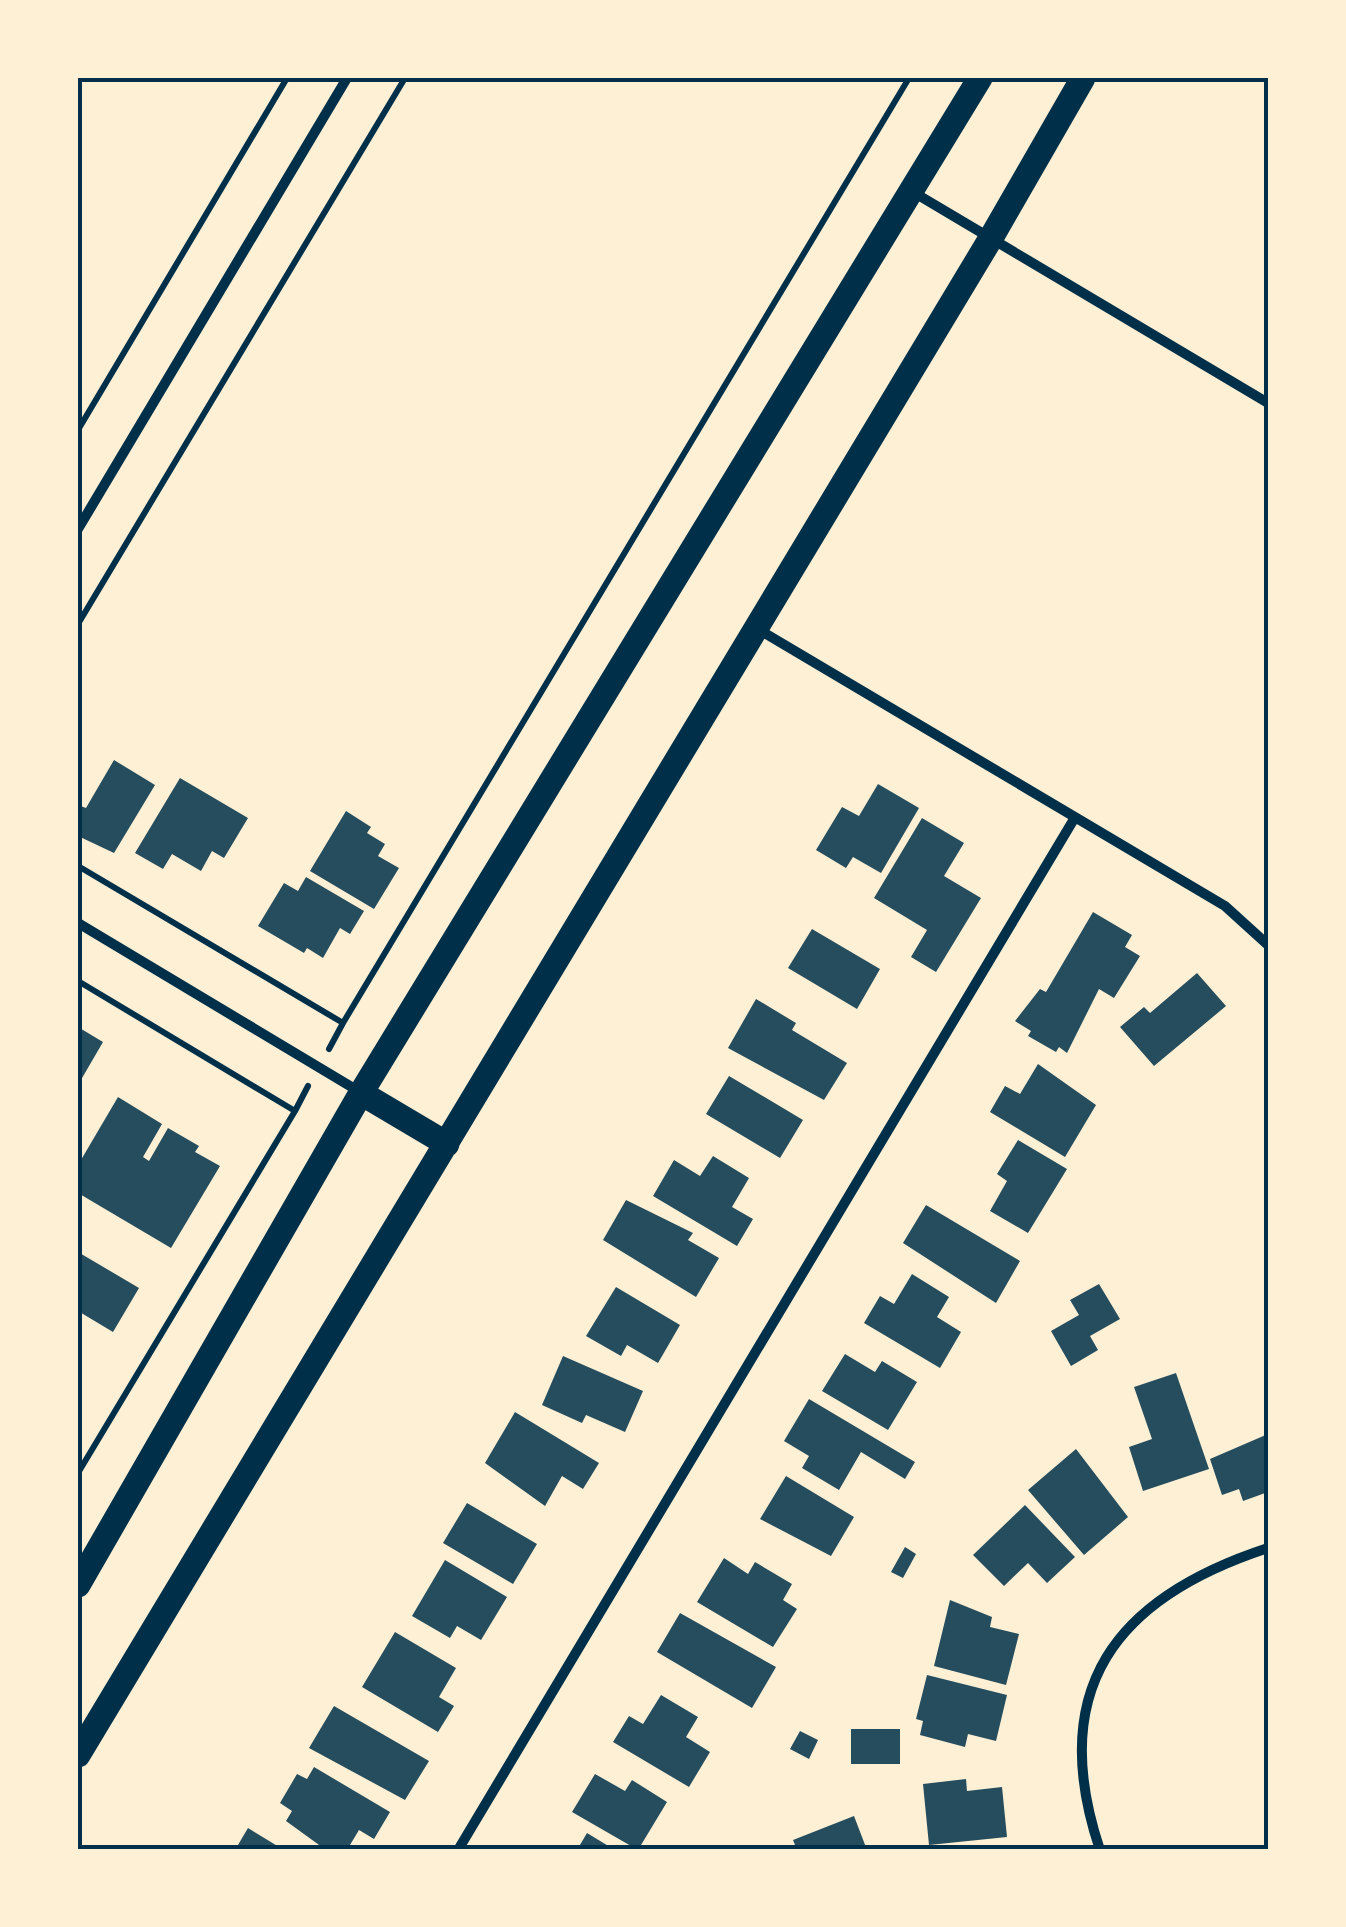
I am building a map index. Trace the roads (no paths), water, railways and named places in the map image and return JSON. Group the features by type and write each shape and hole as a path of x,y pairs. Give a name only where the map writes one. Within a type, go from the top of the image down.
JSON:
{"main road":[{"path":"78,1585 361,1093 980,78"},
{"path":"78,1755 992,238 1083,78"},
{"path":"361,1093 447,1144"}],"street":[{"path":"78,529 347,78"},
{"path":"912,191 1268,402"},
{"path":"755,627 1225,906 1268,945"},
{"path":"458,1850 1074,819"},
{"path":"78,923 361,1093"},
{"path":"1100,1850 1080,1770 1081,1742 1092,1691 1109,1654 1129,1624 1157,1598 1193,1577 1268,1548"}]}
